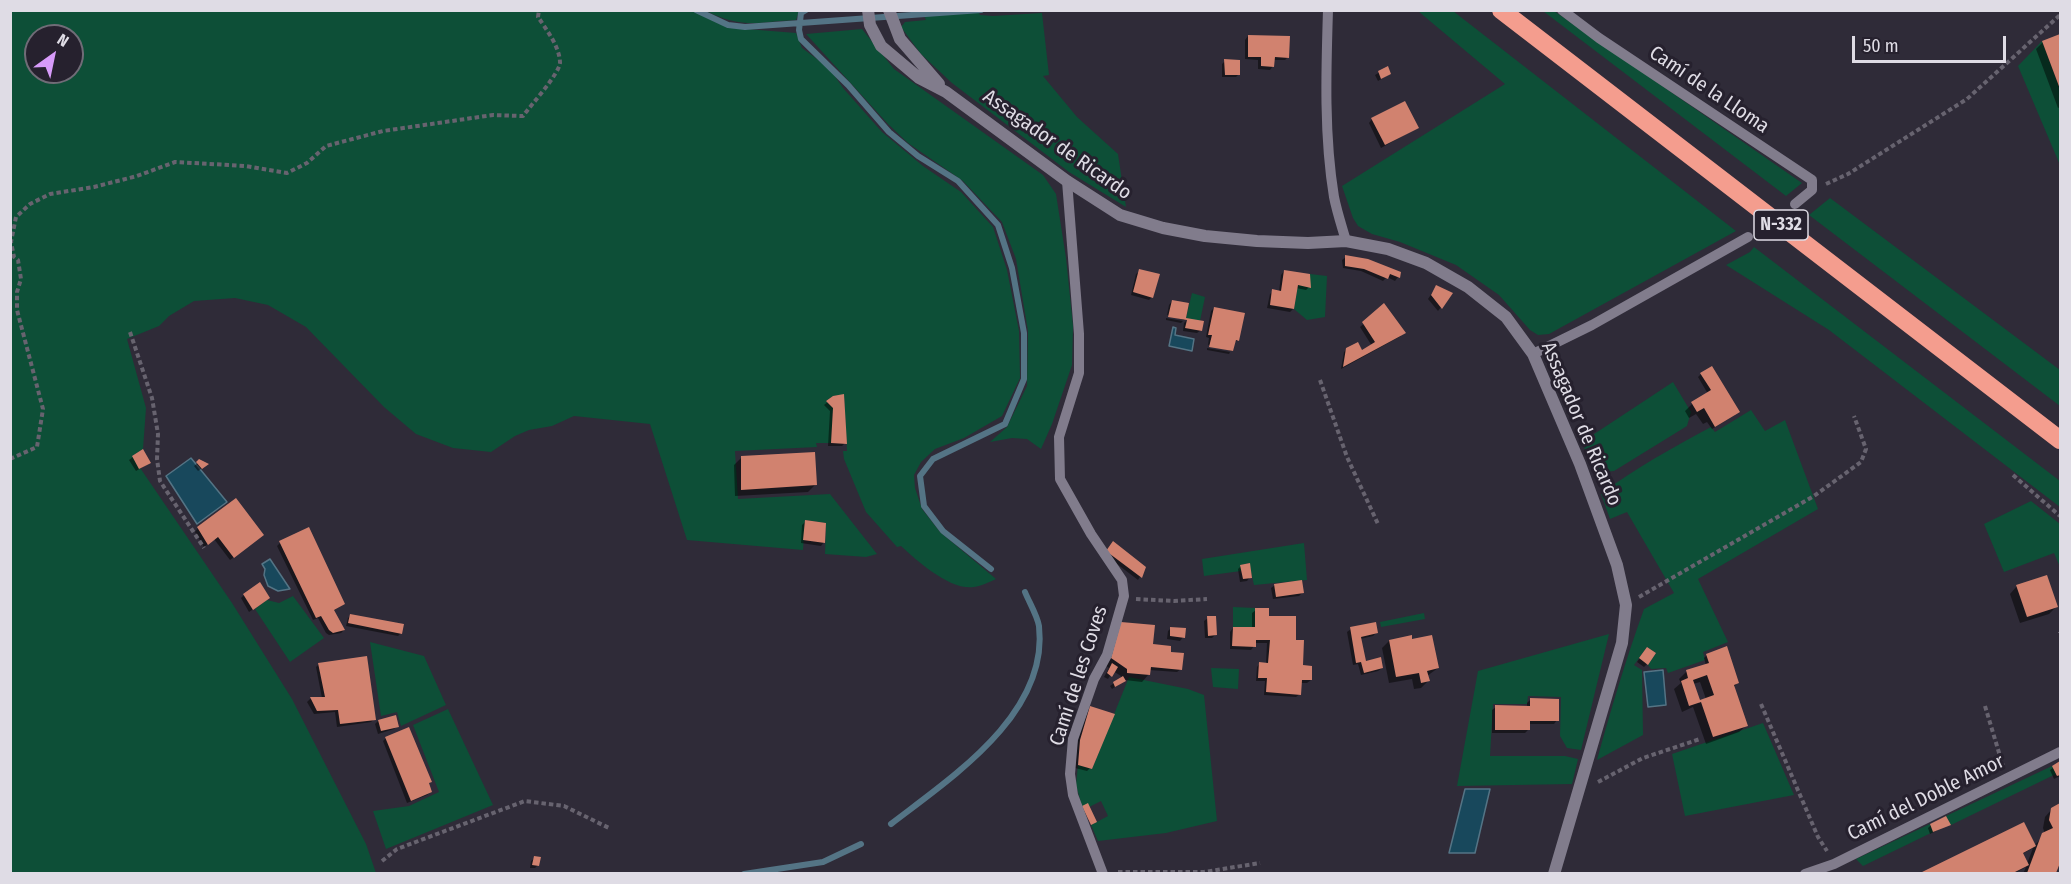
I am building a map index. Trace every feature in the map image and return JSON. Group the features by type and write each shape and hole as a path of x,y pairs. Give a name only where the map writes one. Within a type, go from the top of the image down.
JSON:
{"highway":[{"name":"N-332","path":"1501,10 2061,441"}],"street":[{"name":"Assagador de Ricardo","path":"868,10 870,26 881,46 919,78 946,92 1067,181 1120,215 1163,228 1205,236 1257,241 1346,242 1388,249 1416,260 1468,287 1506,317 1533,354 1580,464 1617,565 1626,604 1622,644 1554,873"},
{"name":"Assagador de Ricardo","path":"889,10 900,39 946,92"}],"lane":[{"path":"1328,10 1329,141 1334,197 1346,242"},
{"name":"Camí de la Lloma","path":"1562,10 1599,38 1812,180 1812,190"},
{"name":"Camí de les Coves","path":"1067,181 1079,334 1079,373 1059,437 1060,479 1091,534 1122,580 1124,596 1107,655 1094,679 1073,739 1070,774 1073,795 1107,873"},
{"path":"1795,204 1812,190"},
{"path":"1533,354 1592,325 1748,237"},
{"name":"Camí del Doble Amor","path":"1805,873 1836,868 2061,752"}],"path":[{"path":"10,459 37,447 43,409 17,310 17,292 21,279 18,260 11,242 16,217 30,204 50,194 94,187 137,176 175,162 246,166 287,173 307,163 326,146 383,131 493,116 523,116 557,73 560,61 553,40 538,17 539,10"},
{"path":"1812,190 1848,174 1967,99 2061,15"},
{"path":"130,332 152,398 158,434 157,459 160,481 204,548"},
{"path":"1320,380 1347,458 1378,524"},
{"path":"1626,604 1814,496 1861,462 1866,449 1854,416"},
{"path":"2013,475 2061,516"},
{"path":"1124,596 1164,601 1207,600"},
{"path":"1761,704 1818,837 1836,868"},
{"path":"1985,706 2008,778"},
{"path":"1580,787 1589,790 1602,780 1643,758 1700,739"},
{"path":"382,861 397,849 525,801 564,806 609,828"},
{"path":"1107,873 1204,872 1260,863"}],"green space":[{"path":"692,10 720,24 734,28 796,33 802,48 832,72 882,132 923,166 961,192 993,227 1007,270 1019,331 1020,378 1002,416 964,438 935,449 921,462 914,475 915,488 922,509 940,532 996,579 974,587 955,584 935,574 901,546 897,547 866,512 844,459 843,451 847,451 844,395 833,396 826,401 833,408 831,443 816,443 817,447 735,451 738,499 830,494 877,554 866,557 825,554 826,523 805,520 803,550 687,540 650,424 574,416 552,426 529,430 515,436 491,452 453,448 416,434 384,407 306,327 268,305 235,298 194,301 169,316 159,326 127,339 146,408 143,449 132,456 232,603 292,699 366,844 376,873 11,873 10,11"},
{"path":"706,11 803,11 798,14 796,20 751,23 730,20"},
{"path":"922,11 978,11 980,15 993,16 1042,13 1049,75 1043,76 1077,117 1118,154 1126,207 1069,172 952,83 921,54 901,27 905,22 926,20"},
{"path":"1418,11 1453,11 1736,231 1549,334 1538,335 1530,330 1499,295 1456,265 1400,242 1372,234 1358,226 1342,186 1505,84"},
{"path":"1543,11 1554,11 1802,183 1786,196"},
{"path":"862,29 894,69 1043,175 1056,194 1073,326 1072,365 1041,449 1027,439 1012,438 990,442 1007,427 1027,386 1028,331 1016,259 1002,222 963,181 908,143 888,124 806,34"},
{"path":"2042,41 2060,90 2060,165 2018,66"},
{"path":"1830,198 2060,370 2060,406 1809,215"},
{"path":"1754,247 2060,481 2060,507 1829,330 1726,265 1750,252"},
{"path":"1310,274 1327,276 1325,317 1307,320 1294,309 1298,285 1310,287"},
{"path":"1192,293 1205,297 1200,321 1186,318"},
{"path":"1673,382 1691,412 1687,426 1614,471 1594,473 1582,442"},
{"path":"1751,410 1765,431 1785,420 1818,509 1698,579 1728,642 1703,652 1705,660 1668,673 1666,668 1651,669 1648,665 1656,653 1647,647 1634,665 1642,670 1643,735 1597,760 1644,609 1674,593 1627,512 1610,519 1601,494 1627,475 1669,450 1711,427 1715,432"},
{"path":"2031,501 2060,524 2060,567 2054,553 2004,572 1984,524"},
{"path":"1304,543 1307,580 1254,585 1249,563 1241,565 1241,571 1204,576 1202,559"},
{"path":"293,596 324,638 290,662 255,609 267,600 279,603"},
{"path":"1233,607 1255,608 1255,627 1233,627"},
{"path":"1424,613 1425,619 1381,627 1380,622"},
{"path":"1609,634 1581,750 1567,748 1560,736 1561,697 1528,696 1527,704 1493,704 1490,756 1565,756 1578,759 1572,784 1457,786 1478,671"},
{"path":"370,642 424,656 446,705 401,726 397,712 381,716"},
{"path":"1211,668 1239,669 1238,689 1213,687"},
{"path":"1129,677 1188,689 1204,695 1217,821 1166,833 1098,841 1091,825 1108,816 1101,801 1089,807 1082,806 1076,785 1078,765 1092,769"},
{"path":"448,709 493,805 386,849 373,811 409,806 439,792 413,725"},
{"path":"1763,723 1794,795 1685,816 1672,754"},
{"path":"2052,766 2056,774 1951,825 1946,816"},
{"path":"1930,824 1933,832 1863,866 1856,859"}],"water":[{"path":"1173,327 1176,328 1175,335 1194,339 1192,351 1169,346"},
{"path":"191,458 227,502 197,524 166,476"},
{"path":"270,559 290,589 278,591 268,586 262,564"},
{"path":"1663,670 1666,705 1648,707 1644,672"},
{"path":"1465,789 1490,789 1475,853 1449,853"}],"building":[{"path":"2060,34 2060,89 2042,41"},
{"path":"1248,35 1290,36 1289,58 1275,57 1274,67 1261,66 1261,57 1248,57"},
{"path":"1224,59 1240,60 1240,75 1225,75"},
{"path":"1388,66 1391,74 1381,79 1378,71"},
{"path":"1405,101 1419,128 1385,145 1371,118"},
{"path":"1345,255 1368,259 1401,272 1400,278 1390,274 1388,279 1364,269 1345,266"},
{"path":"1139,269 1160,274 1153,298 1133,292"},
{"path":"1284,270 1310,274 1311,288 1298,285 1294,309 1270,305 1272,289 1281,291"},
{"path":"1436,285 1453,293 1442,309 1431,295"},
{"path":"1172,300 1189,303 1186,318 1204,321 1202,331 1185,328 1187,320 1168,317"},
{"path":"1384,303 1406,333 1343,367 1346,348 1358,342 1362,350 1375,342 1362,322"},
{"path":"1214,307 1245,313 1239,341 1236,340 1233,351 1209,347 1212,335 1208,335"},
{"path":"1712,366 1740,412 1715,427 1704,408 1697,412 1691,402 1711,390 1700,373"},
{"path":"844,394 847,444 831,443 833,408 826,401 833,396"},
{"path":"143,449 151,463 139,469 132,456"},
{"path":"815,452 817,485 741,490 741,456"},
{"path":"199,459 209,464 202,469 196,462"},
{"path":"236,498 264,535 234,558 218,537 208,545 197,527"},
{"path":"805,520 826,523 825,543 803,540"},
{"path":"309,527 345,604 334,610 345,630 333,633 321,616 316,618 279,541"},
{"path":"1113,541 1146,567 1142,578 1106,551"},
{"path":"1250,563 1252,578 1243,579 1240,565"},
{"path":"2047,575 2058,607 2027,617 2016,585"},
{"path":"1302,580 1304,593 1276,597 1274,584"},
{"path":"260,582 270,598 253,610 243,594"},
{"path":"1255,608 1269,608 1269,616 1296,616 1296,640 1304,640 1303,665 1312,666 1312,680 1302,680 1301,695 1266,692 1267,678 1258,678 1259,662 1268,663 1270,640 1256,640 1256,647 1232,646 1233,627 1255,627"},
{"path":"350,614 404,624 402,634 348,623"},
{"path":"1207,616 1216,616 1217,635 1208,636"},
{"path":"1121,622 1155,625 1153,644 1171,646 1171,652 1184,653 1182,670 1151,667 1150,675 1127,673 1127,669 1111,658"},
{"path":"1376,622 1378,633 1361,637 1366,661 1381,657 1383,668 1364,673 1361,662 1356,663 1350,627"},
{"path":"1170,627 1186,628 1185,638 1170,636"},
{"path":"1412,635 1412,639 1432,635 1439,668 1427,671 1430,681 1421,683 1419,673 1396,677 1389,640"},
{"path":"1727,646 1739,683 1734,685 1748,726 1713,737 1701,702 1689,706 1681,681 1688,678 1686,670 1709,663 1706,654","holes":["1707,675 1714,695 1700,700 1693,680"]},
{"path":"1647,647 1656,653 1648,665 1639,658"},
{"path":"367,656 376,720 340,724 338,710 317,711 310,697 325,697 318,663"},
{"path":"1112,663 1118,667 1112,677 1107,673"},
{"path":"1123,676 1126,681 1115,687 1113,682"},
{"path":"1530,698 1559,699 1559,721 1530,721 1530,730 1495,730 1495,705 1530,706"},
{"path":"1090,706 1115,714 1092,769 1078,765 1080,740"},
{"path":"396,715 399,727 381,731 378,720"},
{"path":"409,727 432,782 429,783 432,792 411,801 385,737"},
{"path":"2060,761 2060,775 2057,776 2052,766"},
{"path":"1088,803 1097,822 1091,825 1082,806"},
{"path":"2060,803 2060,863 2056,873 2027,873 2042,833 2053,828 2049,820 2051,808"},
{"path":"1946,816 1951,825 1933,832 1930,824"},
{"path":"2024,822 2036,846 2023,853 2029,865 2013,873 1920,873"},
{"path":"534,856 541,857 539,866 532,865"}],"waterway":[{"path":"696,10 728,25 745,27 981,10"},
{"path":"806,10 801,13 799,30 801,39 848,85 889,132 918,156 958,181 998,225 1012,268 1024,333 1024,379 1005,424 933,459 920,476 924,506 943,531 991,569"},
{"path":"891,824 967,764 992,740 1013,715 1029,687 1038,658 1039,626 1025,592"},
{"path":"744,874 823,862 861,844"}]}
